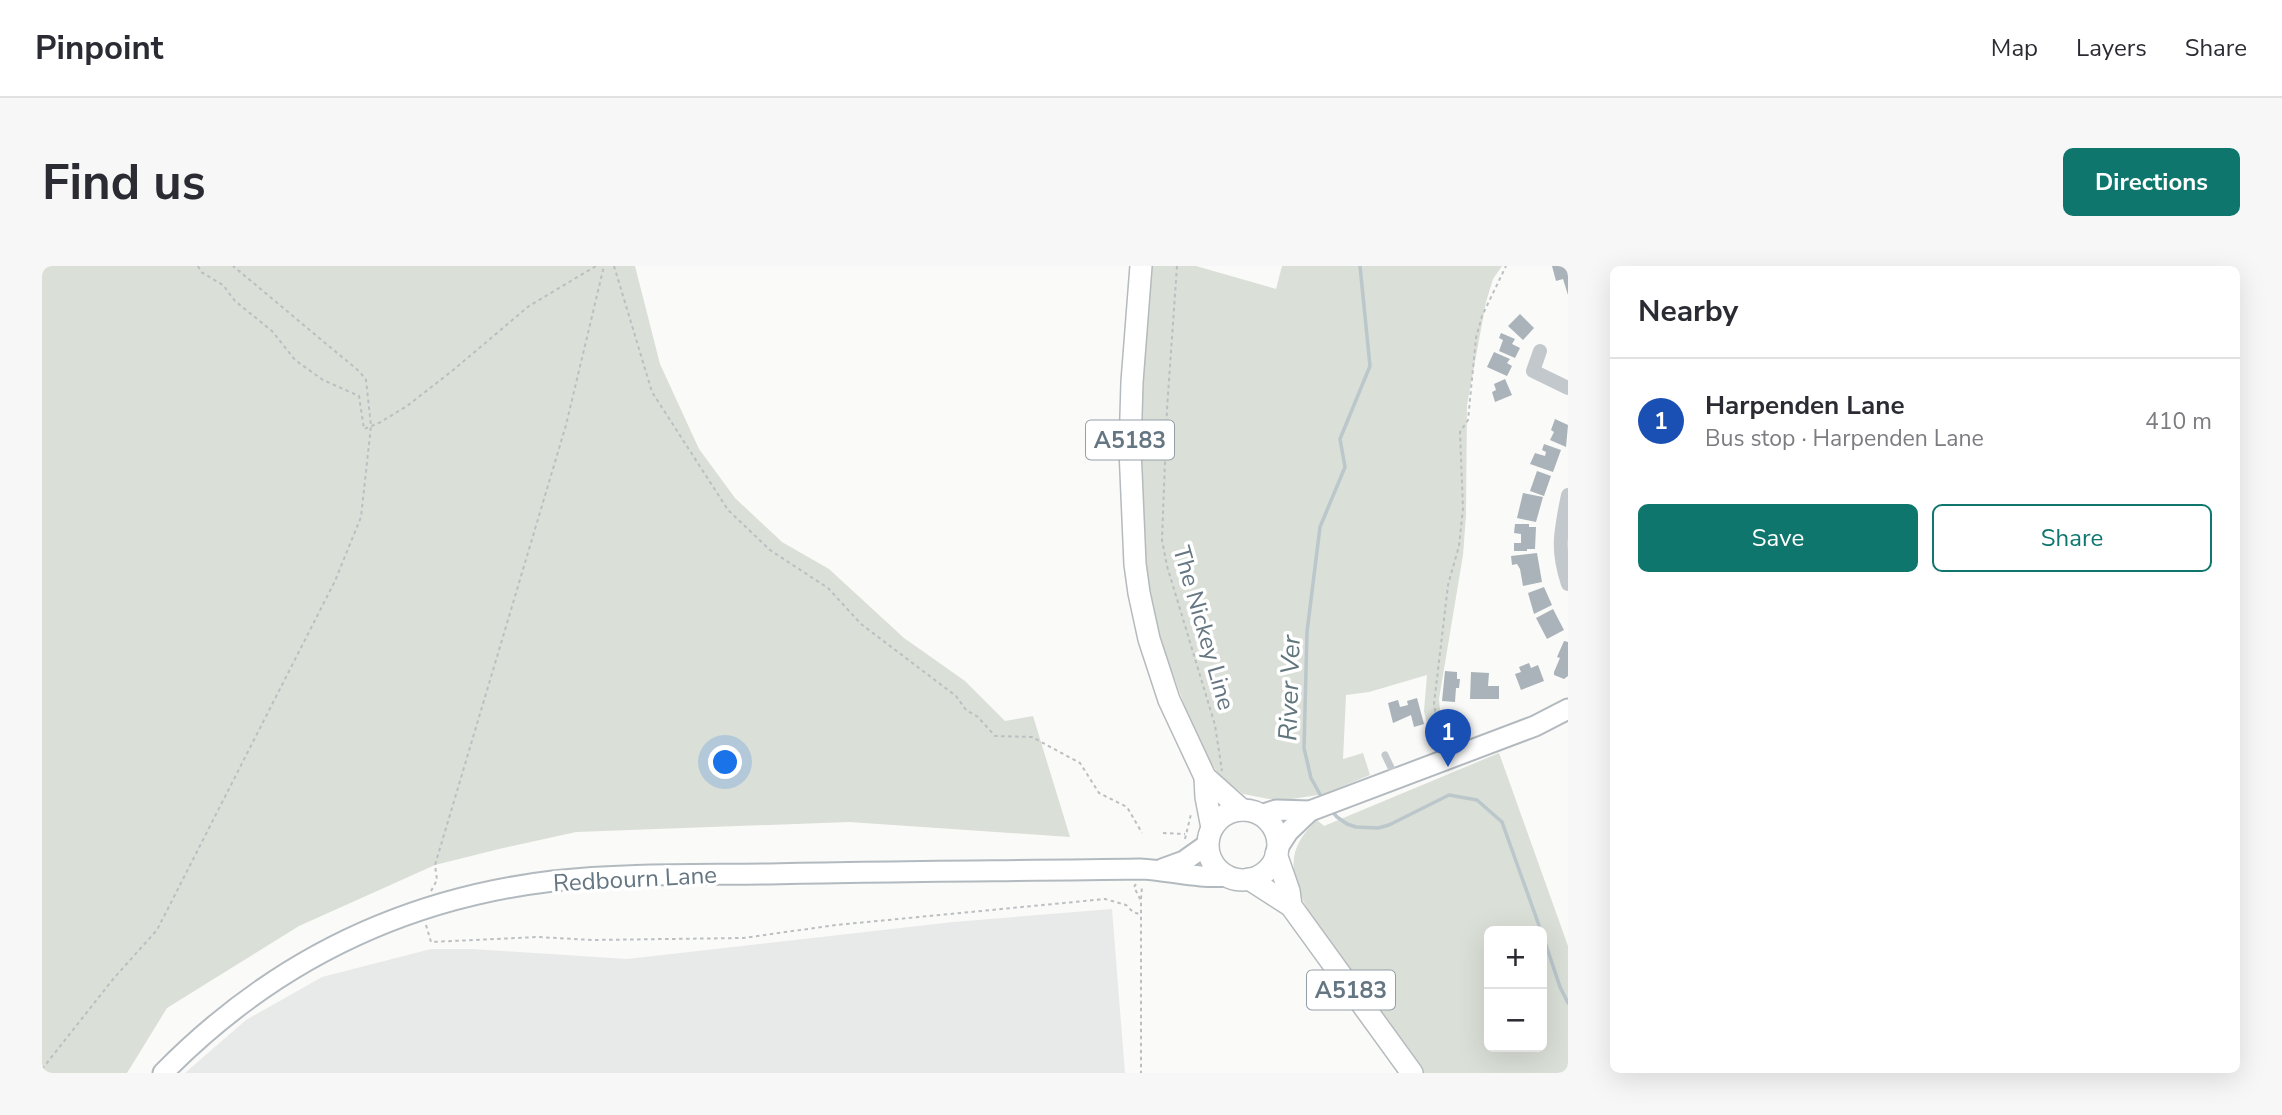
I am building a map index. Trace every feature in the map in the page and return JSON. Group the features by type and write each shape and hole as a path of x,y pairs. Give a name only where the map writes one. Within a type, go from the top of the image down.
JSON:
{"main road":[{"name":"A5183","path":"1141,266 1130,449 1135,564 1139,593 1161,680 1214,775 1251,813"},
{"path":"1324,806 1224,815 1210,836 1208,851 1213,864 1228,876 1241,880 1264,873 1272,864 1288,832 1324,806 1535,726 1568,709"},
{"name":"A5183","path":"1210,836 1206,797 1214,775"},
{"path":"1251,813 1272,827 1276,836 1277,852"},
{"name":"Redbourn Lane","path":"163,1073 214,1025 271,982 353,935 422,908 510,887 608,877 1141,876 1184,861 1210,836"},
{"name":"A5183","path":"1277,852 1289,891 1290,906"},
{"name":"Redbourn Lane","path":"1161,870 1209,878 1228,876"},
{"name":"A5183","path":"1250,879 1290,906 1412,1073"}],"street":[{"path":"1540,351 1533,371 1568,388"},
{"path":"1568,495 1560,535 1560,561 1568,584"}],"lane":[{"path":"1385,755 1396,779"}],"path":[{"path":"198,266 201,272 223,285 236,301 272,331 295,360 323,380 359,396 364,429 379,424 425,392 529,306 596,266"},
{"path":"42,1069 114,978 157,930 334,581 361,517 371,426 366,380 360,372 233,266"},
{"path":"604,266 566,425 435,865 437,880 422,908 431,942 538,937 592,940 743,938 836,925 1105,899 1126,905 1140,915"},
{"path":"614,266 652,392 728,510 770,550 828,588 861,624 956,696 966,710 978,717 995,736 1032,737 1080,763 1099,793 1127,807 1142,833"},
{"name":"The Nickey Line","path":"1177,266 1167,398 1163,540 1167,566 1215,725 1214,775"},
{"path":"1445,761 1437,736 1434,704 1448,585 1459,546 1463,508 1460,432 1468,420 1476,338 1482,316 1506,266"},
{"path":"1163,834 1186,834"},
{"path":"1141,876 1134,887 1141,899"},
{"path":"1141,876 1141,1073"}],"shaded area":[{"path":"42,266 635,266 660,364 699,449 735,498 782,542 829,569 904,638 965,681 1005,721 1033,716 1070,837 849,822 576,832 499,849 435,865 299,926 167,1008 127,1073 42,1073"},
{"path":"1149,266 1196,266 1276,289 1282,266 1502,266 1493,279 1486,302 1467,405 1463,555 1439,699 1441,724 1428,728 1424,711 1427,675 1369,692 1346,695 1343,759 1363,753 1370,775 1324,794 1269,799 1243,794 1220,776 1199,746 1161,641 1143,563 1138,427"},
{"path":"1499,753 1568,946 1568,1073 1424,1073 1327,940 1310,914 1297,886 1294,871 1296,849 1302,837 1317,820 1324,826"},
{"path":"1112,909 1125,1073 185,1073 246,1020 322,977 431,949 627,959 953,922"}],"building":[{"path":"1552,266 1568,266 1568,295 1563,279 1556,281"},
{"path":"1520,314 1534,328 1523,340 1508,326"},
{"path":"1501,333 1515,339 1512,344 1520,348 1515,358 1499,351 1503,340 1499,338"},
{"path":"1494,352 1510,359 1507,363 1512,366 1507,376 1487,367"},
{"path":"1505,379 1512,395 1495,402 1492,392 1496,390 1494,384"},
{"path":"1555,419 1568,425 1566,447 1550,440"},
{"path":"1544,444 1561,450 1553,472 1530,464 1535,453 1545,456 1546,452 1542,450"},
{"path":"1537,471 1551,476 1544,496 1530,491"},
{"path":"1523,493 1543,497 1536,522 1517,518"},
{"path":"1515,524 1536,527 1535,549 1514,551 1514,543 1521,543 1521,534 1514,533"},
{"path":"1537,553 1542,582 1523,586 1520,569 1517,564 1512,565 1511,556"},
{"path":"1544,587 1552,605 1534,614 1528,593"},
{"path":"1553,609 1564,630 1547,639 1536,618"},
{"path":"1564,641 1568,642 1568,676 1564,679 1554,675 1554,672"},
{"path":"1529,663 1531,668 1538,665 1544,681 1521,690 1515,674 1521,672 1519,667"},
{"path":"1445,671 1457,672 1457,679 1460,679 1455,702 1442,701"},
{"path":"1471,672 1489,673 1488,686 1499,686 1499,699 1470,699"},
{"path":"1417,698 1424,724 1414,727 1411,715 1393,723 1388,703 1398,700 1400,707"}],"waterway":[{"name":"River Ver","path":"1322,798 1311,778 1304,748 1307,632 1320,527 1345,467 1340,439 1370,366 1360,266"},
{"name":"River Ver","path":"1331,810 1347,824 1378,828 1449,795 1477,800 1502,822 1539,926"},
{"name":"River Ver","path":"1547,948 1568,1003"}],"place":[{"name":"Harpenden Lane","path":"1448,767"}]}
